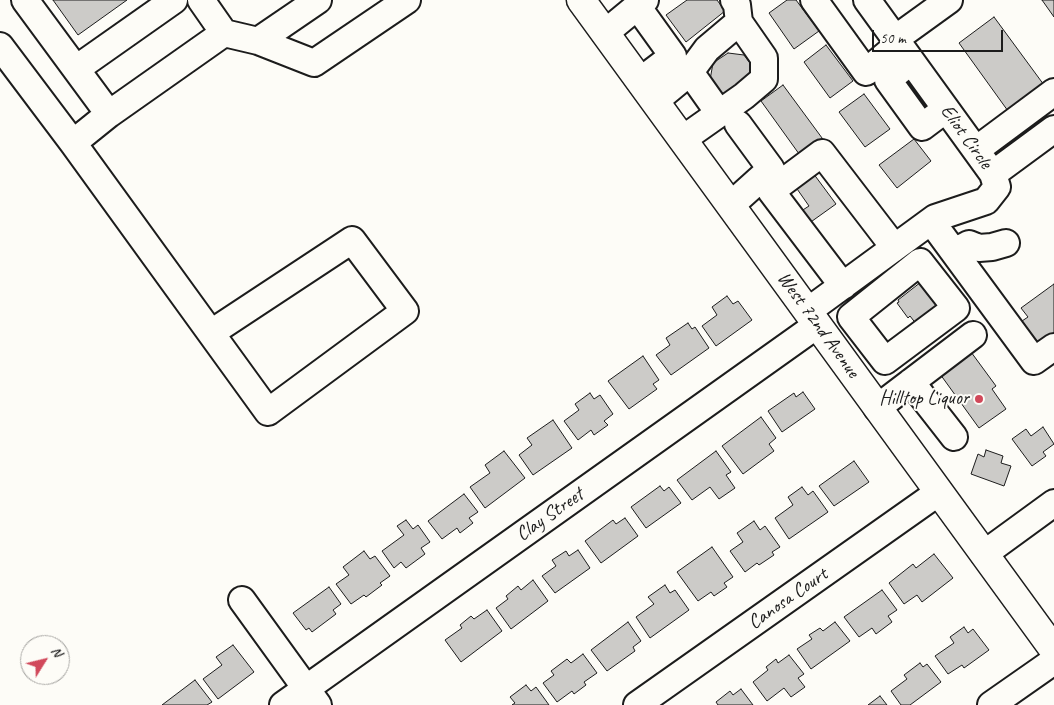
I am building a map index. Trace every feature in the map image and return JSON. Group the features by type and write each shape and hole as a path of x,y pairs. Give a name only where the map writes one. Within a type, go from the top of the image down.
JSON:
{"main road":[{"name":"West 72nd Avenue","path":"594,18 1054,650"}],"street":[{"path":"25,0 109,114"},
{"path":"76,69 174,0"},
{"path":"201,0 224,33 258,42 314,63 407,0"},
{"path":"258,42 318,0"},
{"path":"814,0 866,72 902,48 949,0"},
{"name":"Eliot Circle","path":"812,318 843,286 894,247 931,221 952,211 986,201 997,187 993,174 868,0"},
{"path":"594,18 635,2 673,56 648,91"},
{"path":"648,91 690,72 736,11 764,58 764,79 744,96 728,119 683,139"},
{"path":"73,143 109,114 224,33"},
{"path":"0,46 73,143 268,412 405,311 352,240 211,333"},
{"path":"690,72 771,169 731,205"},
{"path":"976,150 1054,92"},
{"path":"993,174 1054,129"},
{"path":"843,286 771,191 822,153 894,247"},
{"path":"931,221 1034,361 1054,347"},
{"path":"954,252 969,244 979,248 992,248 1006,243"},
{"name":"Clay Street","path":"283,705 312,697 812,318"},
{"path":"877,408 973,335"},
{"path":"840,357 866,338"},
{"path":"911,382 954,437"},
{"name":"Canosa Court","path":"637,705 939,492"},
{"path":"984,554 1054,503"},
{"path":"242,600 312,697"},
{"path":"991,705 1054,661"}],"building":[{"path":"53,0 127,0 78,35"},
{"path":"687,0 717,0 725,11 686,42 666,15"},
{"path":"787,0 796,0 819,31 794,49 769,13"},
{"path":"1042,0 1054,0 1054,17"},
{"path":"994,17 1044,85 1008,111 959,43"},
{"path":"826,45 853,81 830,98 804,62"},
{"path":"728,53 744,55 755,70 737,97 720,93 710,80 713,63"},
{"path":"783,85 825,142 802,158 761,101"},
{"path":"864,94 890,129 865,147 839,112"},
{"path":"914,139 931,161 897,188 879,165"},
{"path":"813,173 836,204 801,229 792,217 809,206 795,186"},
{"path":"921,282 940,308 917,325 910,316 908,318 897,303 899,302 898,300"},
{"path":"1054,284 1054,344 1044,351 1022,321 1028,317 1021,308"},
{"path":"727,296 733,304 738,301 752,320 716,346 702,326 717,315 712,307"},
{"path":"688,323 692,329 695,327 709,348 671,375 656,355 670,345 666,338"},
{"name":"Hilltop Liquor","path":"971,352 996,386 992,389 1006,409 979,428 940,374"},
{"path":"643,356 659,380 653,384 657,389 629,409 608,381"},
{"path":"803,392 815,409 782,432 768,411 794,393 796,397"},
{"path":"590,393 594,399 600,395 613,414 604,421 608,425 594,435 591,430 578,440 564,421 579,410 575,404"},
{"path":"761,417 776,438 769,444 774,451 743,474 722,446"},
{"path":"553,420 572,448 533,475 519,455 532,445 527,438"},
{"path":"1043,427 1054,444 1043,452 1046,456 1032,466 1012,439 1026,429 1031,436"},
{"path":"986,450 1003,456 1001,463 1011,466 1004,486 971,474 978,454 984,457"},
{"path":"504,451 525,478 485,508 470,487 490,473 485,465"},
{"path":"716,451 731,472 726,475 735,488 719,499 710,487 692,500 677,480"},
{"path":"854,461 869,482 834,506 819,486"},
{"path":"660,486 664,491 669,487 681,503 646,528 631,507"},
{"path":"802,487 808,495 813,491 828,512 789,539 775,518 793,505 788,497"},
{"path":"464,494 478,512 469,518 473,523 460,533 457,528 442,539 428,521"},
{"path":"625,518 638,536 601,563 585,541 613,520 616,524"},
{"path":"406,520 413,529 418,525 430,542 421,548 425,554 406,568 401,562 394,568 382,551 404,535 397,526"},
{"path":"754,521 760,530 765,526 780,547 772,552 774,555 759,565 757,563 745,572 730,551 743,542 737,533"},
{"path":"712,547 733,577 724,583 727,587 714,596 711,592 698,601 677,572"},
{"path":"578,550 590,568 555,593 542,576 556,566 552,560 566,551 569,556"},
{"path":"364,551 370,559 375,556 390,576 380,583 382,585 366,597 364,595 351,604 336,584 349,575 343,567"},
{"path":"934,554 953,578 922,602 917,595 904,604 889,583 913,564 916,568"},
{"path":"533,580 548,601 511,629 496,608 508,599 506,596 518,586 521,590"},
{"path":"665,585 670,593 675,590 689,610 650,638 636,617 654,604 648,597"},
{"path":"329,587 341,604 333,610 336,614 312,632 309,628 306,630 293,613"},
{"path":"882,590 897,610 888,616 892,622 876,634 872,628 859,637 844,617"},
{"path":"487,610 502,631 461,662 445,640 462,628 460,625 471,616 474,619"},
{"path":"628,622 641,641 633,647 635,651 607,671 591,650"},
{"path":"835,622 850,641 811,669 797,649 812,639 809,635 820,628 823,631"},
{"path":"964,627 968,633 973,629 989,650 964,668 962,665 948,674 935,656 954,643 950,637"},
{"path":"233,645 254,672 218,699 203,679 222,665 216,657"},
{"path":"583,654 597,673 584,682 586,685 574,694 572,691 557,702 543,683 554,675 551,671 567,659 571,663"},
{"path":"789,655 804,674 798,678 805,687 791,697 784,688 767,701 753,682 768,670 766,667 776,659 778,663"},
{"path":"920,663 923,667 927,664 941,682 910,705 901,705 891,691 907,679 904,675"},
{"path":"195,680 212,702 207,705 162,705"},
{"path":"526,685 531,691 536,687 549,705 512,705 515,703 510,697"},
{"path":"741,689 753,705 718,705 716,702 730,691 733,695"},
{"path":"880,696 887,705 868,705"}],"place":[{"name":"Hilltop Liquor","path":"979,399"}]}
